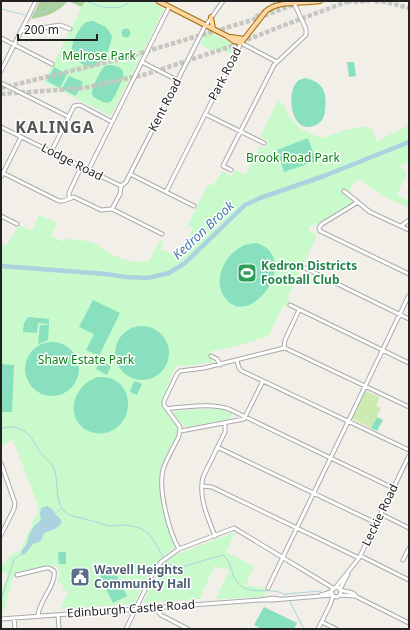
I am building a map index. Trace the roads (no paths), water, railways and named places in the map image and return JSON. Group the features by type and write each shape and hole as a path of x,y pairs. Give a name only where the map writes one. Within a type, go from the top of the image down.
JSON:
{"main road":[{"path":"158,1 212,28 234,41 241,43"},
{"name":"Park Road","path":"241,43 268,9 275,5 285,2 294,3 320,1"},
{"path":"211,17 212,28"},
{"path":"227,36 244,39"}],"street":[{"path":"1,71 36,1"},
{"name":"Kent Road","path":"112,209 120,194 121,186 125,184 206,25 223,1"},
{"path":"231,170 223,166 274,65 306,35 306,29 294,3"},
{"path":"88,171 169,7"},
{"path":"21,30 27,31 61,25 70,29"},
{"path":"1,38 52,64"},
{"path":"241,43 277,62"},
{"name":"Park Road","path":"166,192 241,43"},
{"path":"142,62 177,80"},
{"path":"1,83 69,117"},
{"path":"51,152 74,106 78,105 112,122"},
{"path":"205,114 264,143"},
{"name":"Lodge Road","path":"1,127 121,186"},
{"path":"1,177 2,172 21,137"},
{"path":"69,198 68,193 81,167"},
{"path":"2,172 59,201 69,198 76,198 103,210 112,209 162,234"},
{"path":"130,174 194,206"},
{"path":"344,191 370,212 409,230"},
{"path":"358,202 322,224 319,229 323,233 409,274"},
{"path":"1,216 17,224"},
{"path":"401,226 409,220"},
{"path":"303,267 409,319"},
{"path":"268,588 409,295"},
{"path":"290,305 409,363"},
{"path":"284,348 284,340 299,310"},
{"path":"179,549 165,511 162,478 165,466 180,431 180,427 167,409 164,401 177,374 181,370 197,370 284,348 289,349 409,407"},
{"path":"211,356 218,360 220,365"},
{"path":"237,361 241,370 409,450"},
{"path":"180,431 240,420 246,416 263,381"},
{"path":"167,409 217,406 229,409 394,488"},
{"path":"215,536 204,505 202,486 203,477 225,430 225,423"},
{"path":"217,447 376,523"},
{"name":"Leckie Road","path":"318,629 330,605 334,593 344,576 360,557 409,456"},
{"path":"1,463 15,503 1,535"},
{"path":"202,486 212,488 409,580"},
{"path":"381,514 409,528"},
{"path":"1,523 6,525"},
{"path":"126,629 157,567 167,557 179,549 236,528 326,585 334,593 340,590"},
{"path":"403,560 409,548"},
{"path":"17,575 46,568 54,571 54,577 38,616"},
{"name":"Leckie Road","path":"340,590 348,572"},
{"name":"Edinburgh Castle Road","path":"1,619 260,600 266,601 319,596 334,593 340,590 353,593 357,597 409,623"},
{"name":"Edinburgh Castle Road","path":"334,593 357,597"},
{"path":"158,607 160,614 188,629"},
{"path":"58,615 59,629"},
{"path":"14,618 15,629"},
{"path":"322,622 336,629"}],"water":[{"path":"47,506 54,511 61,520 60,524 52,530 44,533 40,541 34,543 25,554 21,555 21,552 27,543 34,526 41,520 41,508"}],"waterway":[{"path":"31,14 46,11 55,1"},
{"path":"86,1 109,8 121,7 130,1"},
{"path":"1,9 25,15"},
{"name":"Kedron Brook","path":"1,266 148,278 169,273 185,263 245,205 260,198 324,176 409,142"},
{"path":"1,429 6,427 15,427 24,431 28,434 40,452 52,464 56,477 59,502 67,514 108,525 132,526 144,530 156,543 163,557"},
{"path":"56,513 61,508"},
{"path":"1,600 14,559 21,555"},
{"path":"166,561 173,567 182,567 223,555 240,585 251,590 275,591 286,595"},
{"path":"285,594 321,591"},
{"path":"290,602 304,629"}],"tunnel":[{"path":"256,17 279,1"},
{"path":"1,94 84,88 147,74 229,47 349,1"},
{"path":"347,2 369,1"},
{"path":"375,1 386,2 409,8"},
{"path":"1,88 120,59 249,21 299,3"}],"place":[{"name":"Kedron Districts Football Club","path":"247,273"},
{"name":"Wavell Heights Community Hall","path":"80,577"}],"district":[{"name":"KALINGA","path":"55,127"}],"park label":[{"name":"Melrose Park","path":"99,56"},
{"name":"Brook Road Park","path":"293,158"},
{"name":"Shaw Estate Park","path":"86,360"}]}
